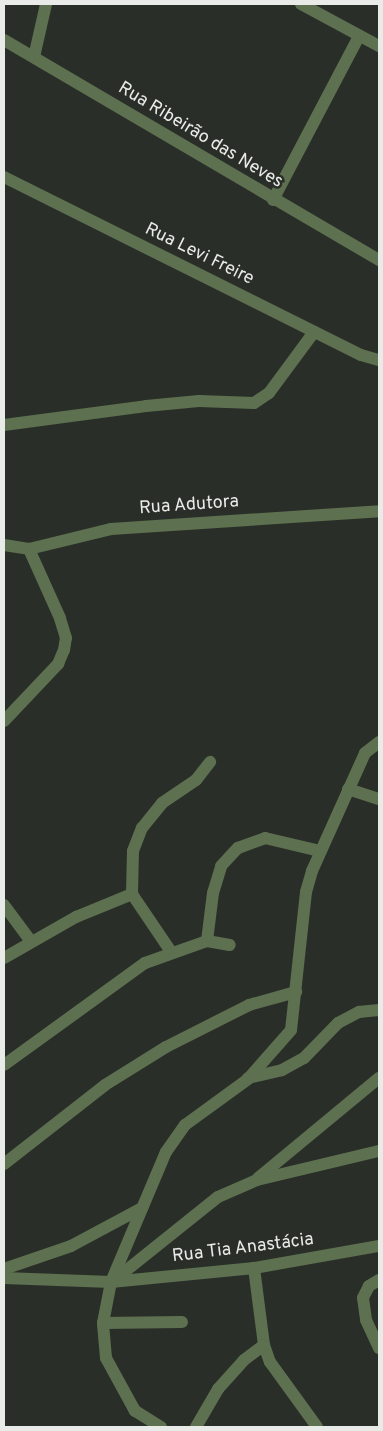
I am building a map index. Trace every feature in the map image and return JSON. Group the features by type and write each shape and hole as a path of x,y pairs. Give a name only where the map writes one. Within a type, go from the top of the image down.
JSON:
{"street":[{"path":"34,57 46,4"},
{"path":"302,4 379,46"},
{"path":"273,200 359,36"},
{"name":"Rua Ribeirão das Neves","path":"4,40 273,200 379,260"},
{"name":"Rua Levi Freire","path":"4,177 361,355 379,360"},
{"path":"4,425 199,401 254,404 269,393 314,332"},
{"name":"Rua Adutora","path":"4,544 29,549 111,529 379,511"},
{"path":"4,720 58,664 64,650 66,638 60,618 29,549"},
{"path":"161,1427 135,1411 119,1388 106,1358 103,1323 111,1282 166,1152 185,1125 248,1079 291,1030 306,892 320,851 365,753 379,742"},
{"path":"172,953 132,894 133,852 142,828 162,803 196,780 210,762"},
{"path":"348,789 379,799"},
{"path":"207,941 213,893 221,866 238,848 265,838 320,851"},
{"path":"4,958 30,940 132,894"},
{"path":"4,905 30,940"},
{"path":"4,1065 145,963 207,941 230,944"},
{"path":"4,1164 105,1085 166,1046 249,1005 296,992"},
{"path":"248,1079 282,1070 304,1058 338,1023 359,1012 379,1010"},
{"path":"257,1180 379,1078"},
{"path":"111,1282 218,1197 257,1180 379,1151"},
{"path":"4,1269 71,1246 142,1208"},
{"name":"Rua Tia Anastácia","path":"4,1278 111,1282 254,1268 379,1246"},
{"path":"254,1268 264,1345 270,1362 317,1427"},
{"path":"379,1280 369,1286 363,1298 366,1320 379,1348"},
{"path":"103,1323 182,1322"},
{"path":"196,1427 218,1389 244,1360 264,1345"}]}
